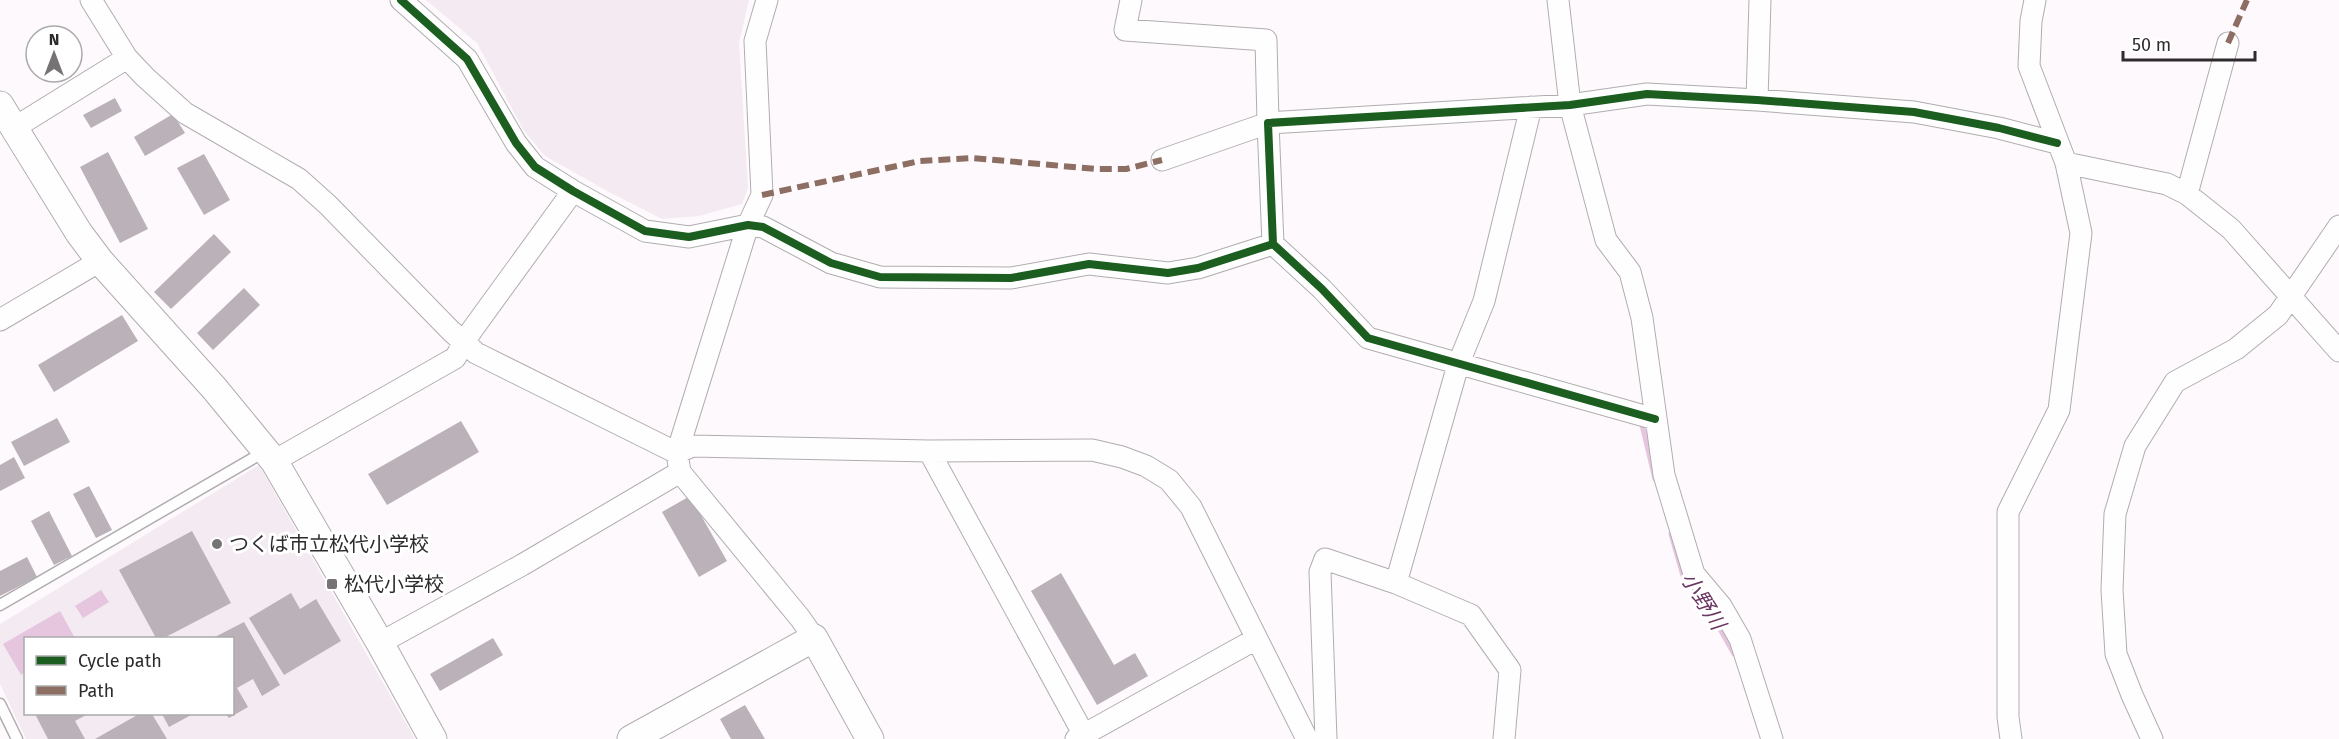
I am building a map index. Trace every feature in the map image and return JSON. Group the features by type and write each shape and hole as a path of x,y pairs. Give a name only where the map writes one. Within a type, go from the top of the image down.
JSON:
{"street":[{"path":"91,0 127,58 185,113 299,179 328,205 451,331 476,353 678,462 814,638 870,739"},
{"path":"401,0 467,59 516,142 535,166 573,191 645,231 689,237 748,225 763,227 831,262 880,277 1011,278 1089,264 1168,273 1198,267 1273,244"},
{"path":"678,462 748,225 762,195 755,41 767,0"},
{"path":"1131,0 1125,30 1266,40 1273,244 1322,289 1368,338 1655,419"},
{"path":"1557,0 1570,105 1606,240 1630,272 1642,318 1664,475 1695,574 1721,606 1740,639 1772,739"},
{"path":"1757,100 1760,0"},
{"path":"2011,739 2008,717 2008,512 2059,410 2080,233 2066,163 2030,66 2031,21 2035,0"},
{"path":"2187,194 2228,43"},
{"path":"7,132 127,58"},
{"path":"1162,160 1268,123 1570,105 1647,94 1914,112 1999,128 2058,143"},
{"path":"0,105 7,132 100,261 214,388 270,456 380,643 433,739"},
{"path":"1396,583 1458,365 1484,302 1531,106"},
{"path":"2066,163 2168,184 2187,194 2231,230 2339,351"},
{"path":"270,456 455,358 472,330 573,191"},
{"path":"2152,739 2116,654 2112,590 2115,514 2135,446 2175,382 2236,349 2278,315 2339,226"},
{"path":"0,320 100,261"},
{"path":"380,643 522,565 678,462 692,446 929,451 1092,450 1122,457 1146,466 1169,480 1191,507 1307,739"},
{"path":"929,451 1080,737 1256,639"},
{"path":"1326,739 1320,572 1325,559 1396,583 1471,615 1510,670 1504,739"},
{"path":"631,739 814,638"}],"lane":[{"path":"0,605 270,456"},
{"path":"0,704 17,739"}],"shaded area":[{"path":"426,0 749,0 739,43 748,188 742,204 699,216 662,219 545,156 524,131 477,43"},
{"name":"つくば市立松代小学校","path":"259,465 415,739 26,739 0,684 0,624"},
{"path":"101,590 109,602 83,618 75,606"},
{"path":"60,611 74,637 24,637 24,673 21,675 3,644"}],"building":[{"path":"115,98 122,111 91,128 83,115"},
{"path":"173,114 185,133 145,156 134,137"},
{"path":"108,152 148,229 120,243 80,167"},
{"path":"204,154 230,200 204,215 177,168"},
{"path":"214,234 231,252 171,309 154,292"},
{"path":"244,288 260,305 213,350 197,333"},
{"path":"122,315 138,341 54,392 38,365"},
{"path":"57,418 70,442 24,466 11,442"},
{"path":"461,421 479,452 387,505 368,474"},
{"path":"14,457 25,478 0,491 0,465"},
{"path":"89,486 112,530 96,538 73,494"},
{"path":"690,496 727,561 699,577 662,512"},
{"path":"49,511 72,556 54,565 31,521"},
{"path":"192,531 231,603 166,637 155,637 119,570"},
{"path":"27,557 37,577 0,596 0,571"},
{"path":"1061,573 1114,665 1135,653 1148,676 1097,705 1031,591"},
{"path":"291,593 300,609 316,599 341,641 284,675 249,618"},
{"path":"244,622 280,685 262,696 253,679 237,688 248,707 229,718 227,715 234,715 234,637 215,637"},
{"path":"493,638 503,655 440,691 430,674"},
{"path":"745,705 765,739 731,739 720,719"},
{"path":"36,715 86,715 75,721 85,739 48,739"},
{"path":"137,715 153,715 167,739 95,739"},
{"path":"163,715 191,715 169,727"}],"waterway":[{"name":"小野川","path":"1642,425 1655,479"},
{"name":"小野川","path":"1671,534 1684,579 1691,586"},
{"name":"小野川","path":"1703,599 1734,654"}],"marked path":[{"path":"2228,43 2247,0"},
{"path":"762,195 920,161 972,158 1096,169 1126,169 1162,160"}],"cycle path":[{"path":"401,0 467,59 516,143 535,167 645,231 689,237 748,225 763,227 831,263 880,277 1011,278 1089,264 1168,273 1198,268 1273,244"},
{"path":"1655,419 1368,338 1322,289 1273,244 1268,123 1570,105 1647,94 1914,112 1999,128 2057,143"}],"place":[{"name":"つくば市立松代小学校","path":"217,544"},
{"name":"松代小学校","path":"332,584"}]}
